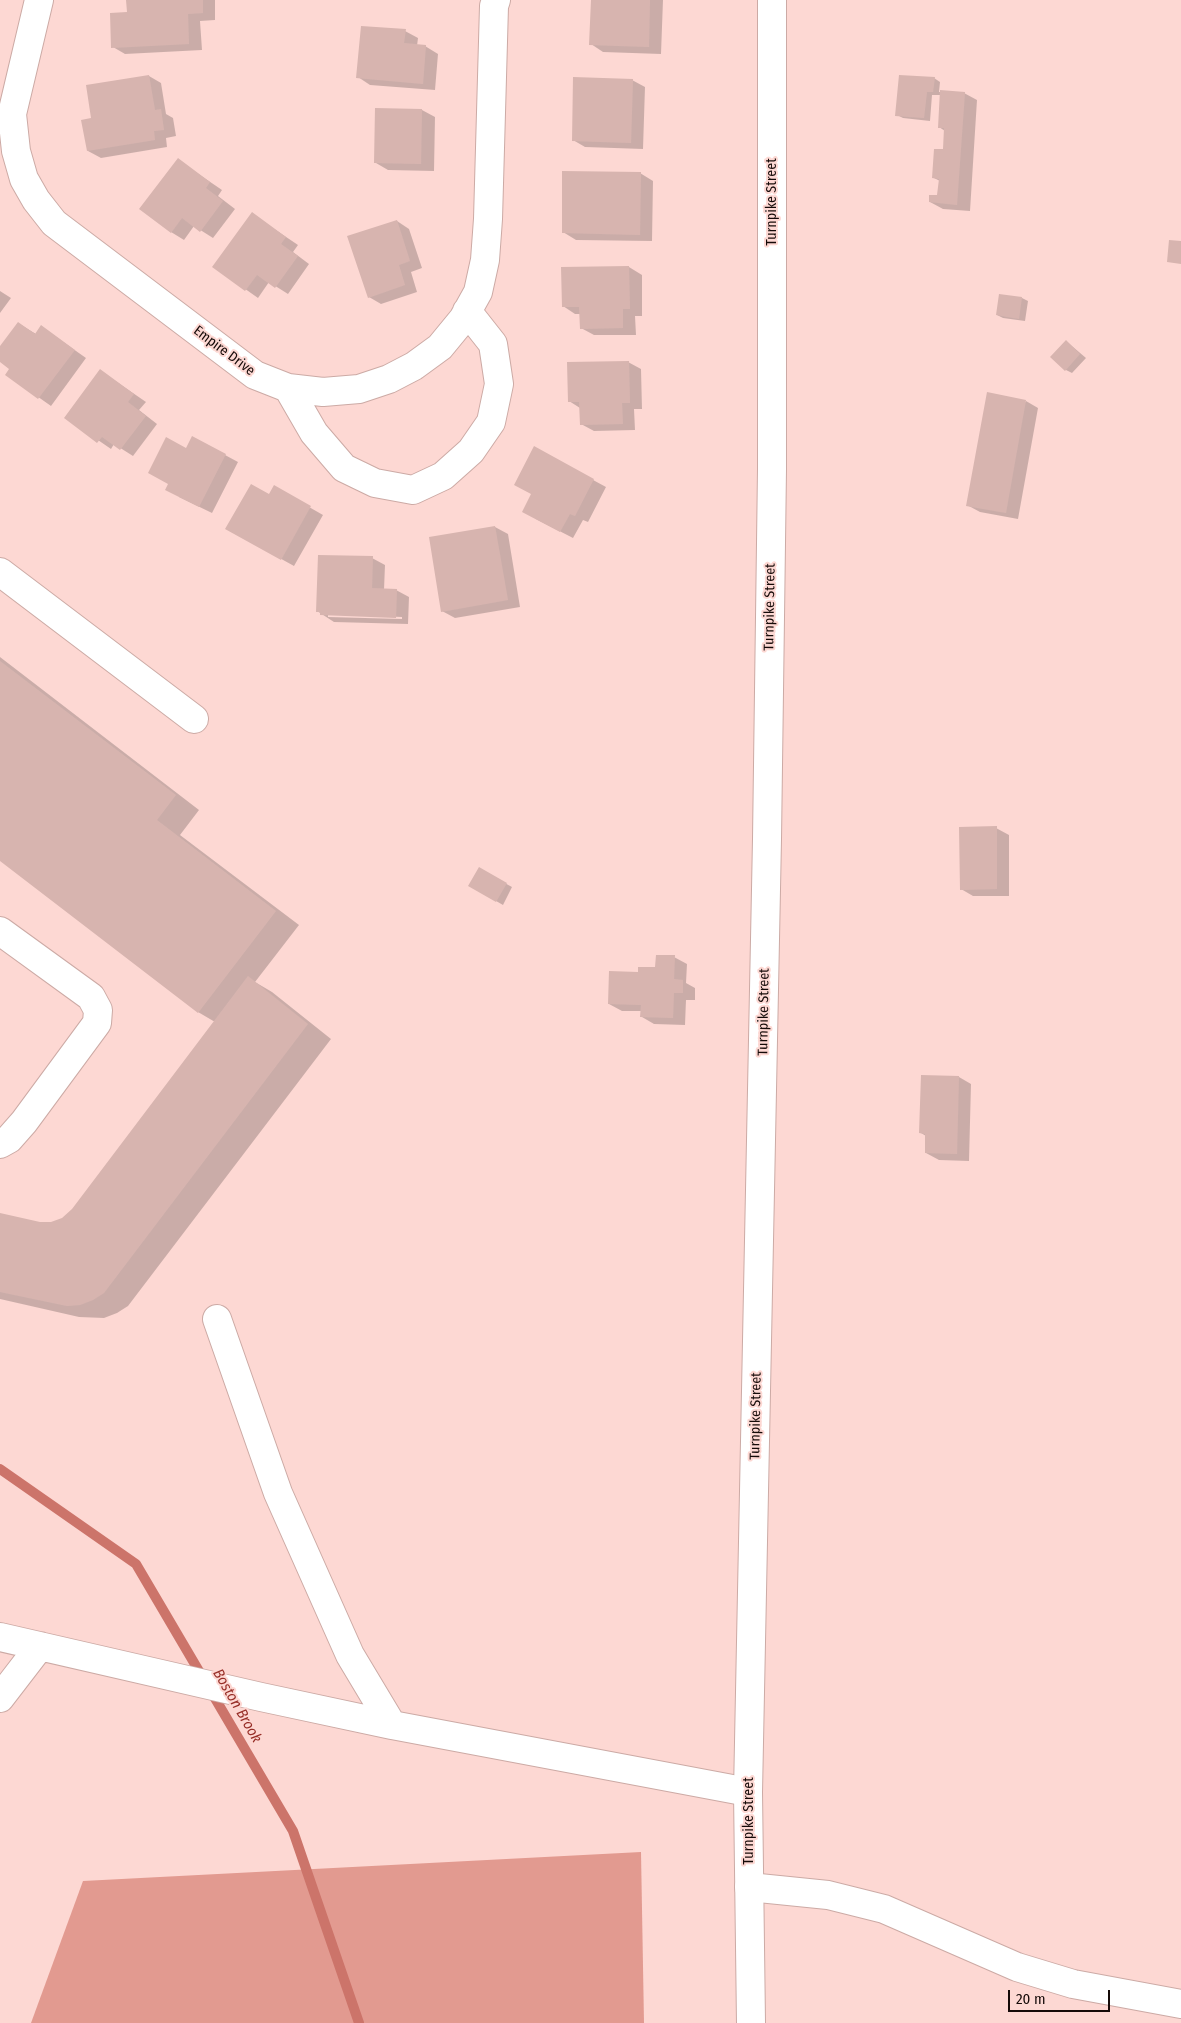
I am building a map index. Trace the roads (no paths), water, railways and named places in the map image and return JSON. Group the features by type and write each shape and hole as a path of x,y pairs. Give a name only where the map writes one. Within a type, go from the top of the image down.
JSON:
{"main road":[{"name":"Empire Drive","path":"39,0 6,112 24,179 36,200 54,223 255,375 288,388 324,392 359,390 390,380 414,366 440,347 468,311 478,292 485,260 488,219 494,6 496,0"},
{"name":"Turnpike Street","path":"751,2023 748,1792 767,830 772,469 772,0"},
{"path":"288,388 314,433 344,468 375,484 413,490 443,476 471,450 491,422 499,384 493,344 468,311"},
{"path":"0,572 194,719"},
{"path":"0,931 91,997 98,1010 98,1023 36,1107 9,1139 0,1144"},
{"path":"217,1319 278,1493 350,1655 392,1725"},
{"path":"0,1637 392,1725 748,1792"},
{"path":"0,1698 40,1646"},
{"path":"749,1887 828,1895 884,1909 1017,1967 1073,1984 1181,2004"}],"waterway":[{"name":"Boston Brook","path":"0,1469 136,1564 293,1831 359,2023"}]}
